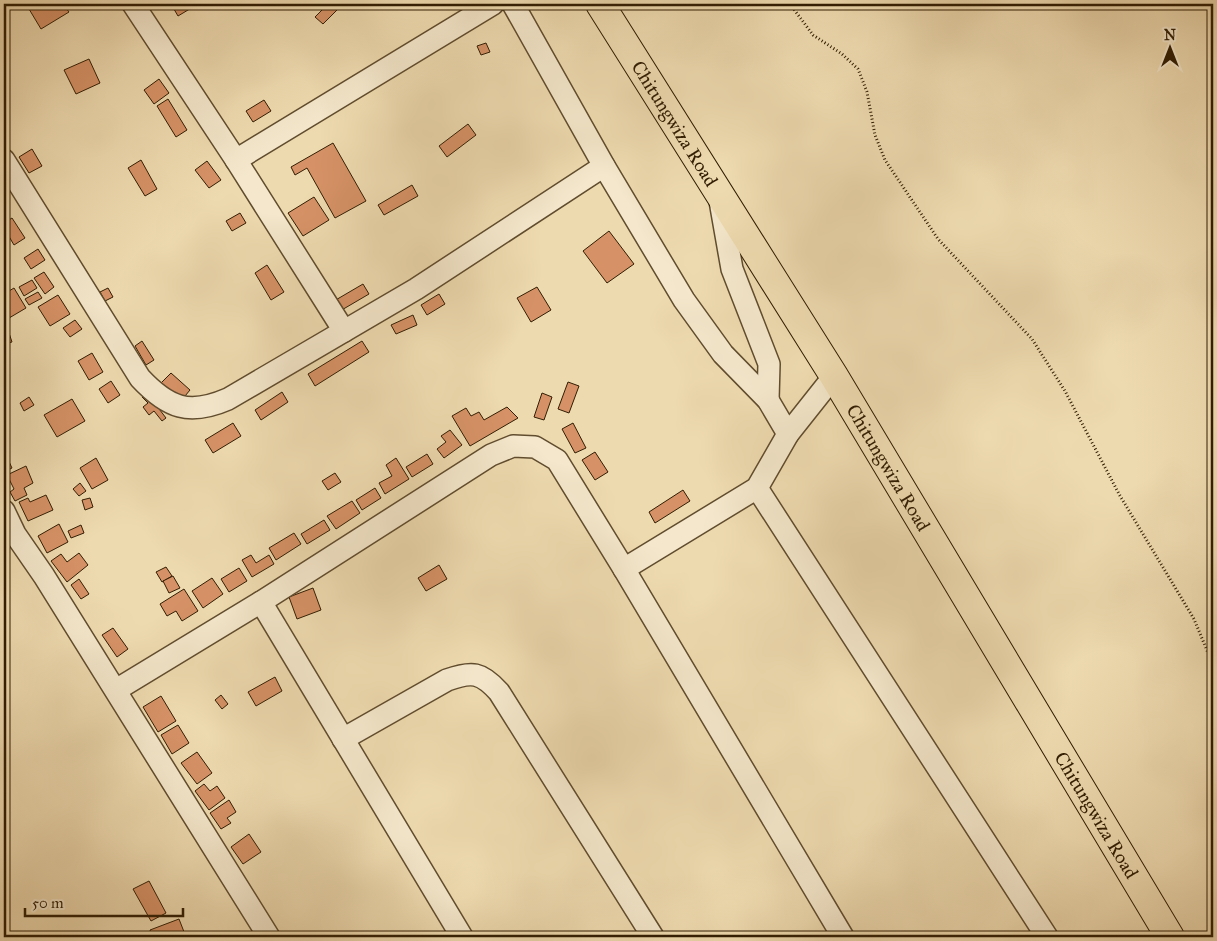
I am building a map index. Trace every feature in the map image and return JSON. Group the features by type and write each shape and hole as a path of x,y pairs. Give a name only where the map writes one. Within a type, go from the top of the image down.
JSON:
{"main road":[{"name":"Chitungwiza Road","path":"600,4 834,376 1170,937"}],"street":[{"path":"134,4 236,160 344,331"},
{"path":"236,160 493,4"},
{"path":"513,4 604,166 684,300 723,354 768,400 788,434"},
{"path":"4,160 140,378 155,394 173,406 194,409 220,402 416,289 604,166"},
{"path":"719,193 732,269 769,364 768,400"},
{"path":"624,569 758,488 788,434 834,376"},
{"path":"116,690 261,602 491,455 513,446 535,447 557,460 843,937"},
{"path":"758,488 1047,937"},
{"path":"4,511 16,534 116,690 269,937"},
{"path":"261,602 462,937"},
{"path":"343,739 447,680 462,674 475,674 486,678 499,692 653,937"}],"path":[{"path":"790,4 813,35 842,54 858,69 867,92 874,135 884,160 938,239 1032,339 1065,391 1119,494 1194,619 1213,665"}],"building":[{"path":"26,4 63,4 69,12 41,29"},
{"path":"171,4 198,4 178,16"},
{"path":"328,4 336,4 340,7 323,24 315,17"},
{"path":"486,43 490,52 481,55 477,46"},
{"path":"89,59 100,83 76,94 64,70"},
{"path":"159,79 169,93 154,104 144,90"},
{"path":"168,99 187,130 176,137 157,106"},
{"path":"264,100 271,111 253,122 246,111"},
{"path":"468,124 476,135 447,157 439,146"},
{"path":"333,143 366,201 335,218 307,168 295,175 291,167"},
{"path":"32,149 42,166 29,173 19,157"},
{"path":"141,160 157,189 145,196 128,168"},
{"path":"207,161 221,180 209,188 195,170"},
{"path":"412,185 418,196 384,215 378,205"},
{"path":"314,197 329,220 303,236 288,213"},
{"path":"240,213 246,223 232,231 226,221"},
{"path":"12,218 25,238 14,245 4,228 4,223"},
{"path":"609,231 634,264 607,283 583,251"},
{"path":"38,249 45,260 31,269 24,258"},
{"path":"267,265 284,292 271,300 255,273"},
{"path":"44,272 54,287 45,294 34,278"},
{"path":"32,280 37,288 24,296 19,287"},
{"path":"363,284 369,294 340,311 334,301"},
{"path":"537,287 551,310 531,322 517,298"},
{"path":"14,288 26,308 4,321 4,294"},
{"path":"108,288 113,297 105,301 100,292"},
{"path":"38,292 42,298 29,305 25,299"},
{"path":"439,294 445,304 427,315 421,305"},
{"path":"58,295 70,314 50,326 38,307"},
{"path":"413,315 417,325 396,334 391,325"},
{"path":"75,320 82,329 70,337 63,328"},
{"path":"8,330 12,342 4,344 4,331"},
{"path":"142,341 154,360 146,365 135,346"},
{"path":"362,341 369,352 315,386 308,374"},
{"path":"92,353 103,372 89,380 78,361"},
{"path":"171,373 190,390 180,402 160,384"},
{"path":"111,381 120,395 108,403 99,389"},
{"path":"568,382 579,386 569,413 558,409"},
{"path":"282,392 288,402 261,420 255,410"},
{"path":"147,393 166,418 162,421 154,411 149,415 143,407 148,403 142,397"},
{"path":"542,393 552,397 544,420 534,417"},
{"path":"29,397 34,405 24,411 20,403"},
{"path":"72,399 85,421 57,437 44,415"},
{"path":"507,407 518,418 470,446 452,416 466,408 471,416 479,412 484,420"},
{"path":"233,423 241,436 213,453 205,440"},
{"path":"573,423 586,448 575,453 562,429"},
{"path":"450,430 462,445 444,458 437,449 446,442 441,436"},
{"path":"4,451 12,468 4,472"},
{"path":"595,452 608,472 595,480 582,460"},
{"path":"427,454 433,464 412,477 406,467"},
{"path":"96,458 108,480 92,489 80,468"},
{"path":"396,458 409,479 385,494 379,483 392,476 386,465"},
{"path":"26,466 33,483 24,488 27,495 15,501 10,492 14,489 7,475"},
{"path":"335,473 341,482 328,490 322,481"},
{"path":"80,483 86,491 79,496 73,489"},
{"path":"375,488 381,498 362,510 356,500"},
{"path":"683,490 690,501 655,523 649,512"},
{"path":"46,495 53,510 28,521 19,502 28,498 30,502"},
{"path":"90,498 93,507 85,510 82,500"},
{"path":"352,501 360,513 336,529 327,516"},
{"path":"324,520 330,530 307,544 301,534"},
{"path":"59,524 68,542 47,553 38,536"},
{"path":"81,525 84,533 71,538 68,531"},
{"path":"294,533 301,544 276,560 269,548"},
{"path":"79,553 88,565 67,582 51,561 61,554 67,562"},
{"path":"251,555 256,563 269,555 274,564 252,577 242,560"},
{"path":"439,565 447,579 426,591 418,578"},
{"path":"166,567 172,576 162,582 156,572"},
{"path":"239,568 247,581 229,592 221,579"},
{"path":"173,576 180,588 169,593 163,581"},
{"path":"212,578 223,594 203,608 192,591"},
{"path":"79,579 89,594 81,599 71,585"},
{"path":"313,588 321,610 297,619 289,597"},
{"path":"184,589 198,611 182,621 176,611 167,616 160,604"},
{"path":"113,628 128,649 117,657 102,635"},
{"path":"275,677 282,691 256,706 248,692"},
{"path":"221,695 228,704 222,709 215,700"},
{"path":"161,696 176,721 158,732 143,707"},
{"path":"178,725 189,743 172,754 161,735"},
{"path":"197,752 212,773 197,784 181,763"},
{"path":"204,784 210,791 217,786 225,798 209,810 195,791"},
{"path":"229,800 236,812 227,818 231,823 221,829 210,813"},
{"path":"249,834 261,852 243,864 231,847"},
{"path":"149,881 166,913 151,921 133,889"},
{"path":"179,919 186,937 152,937 150,930"}]}
